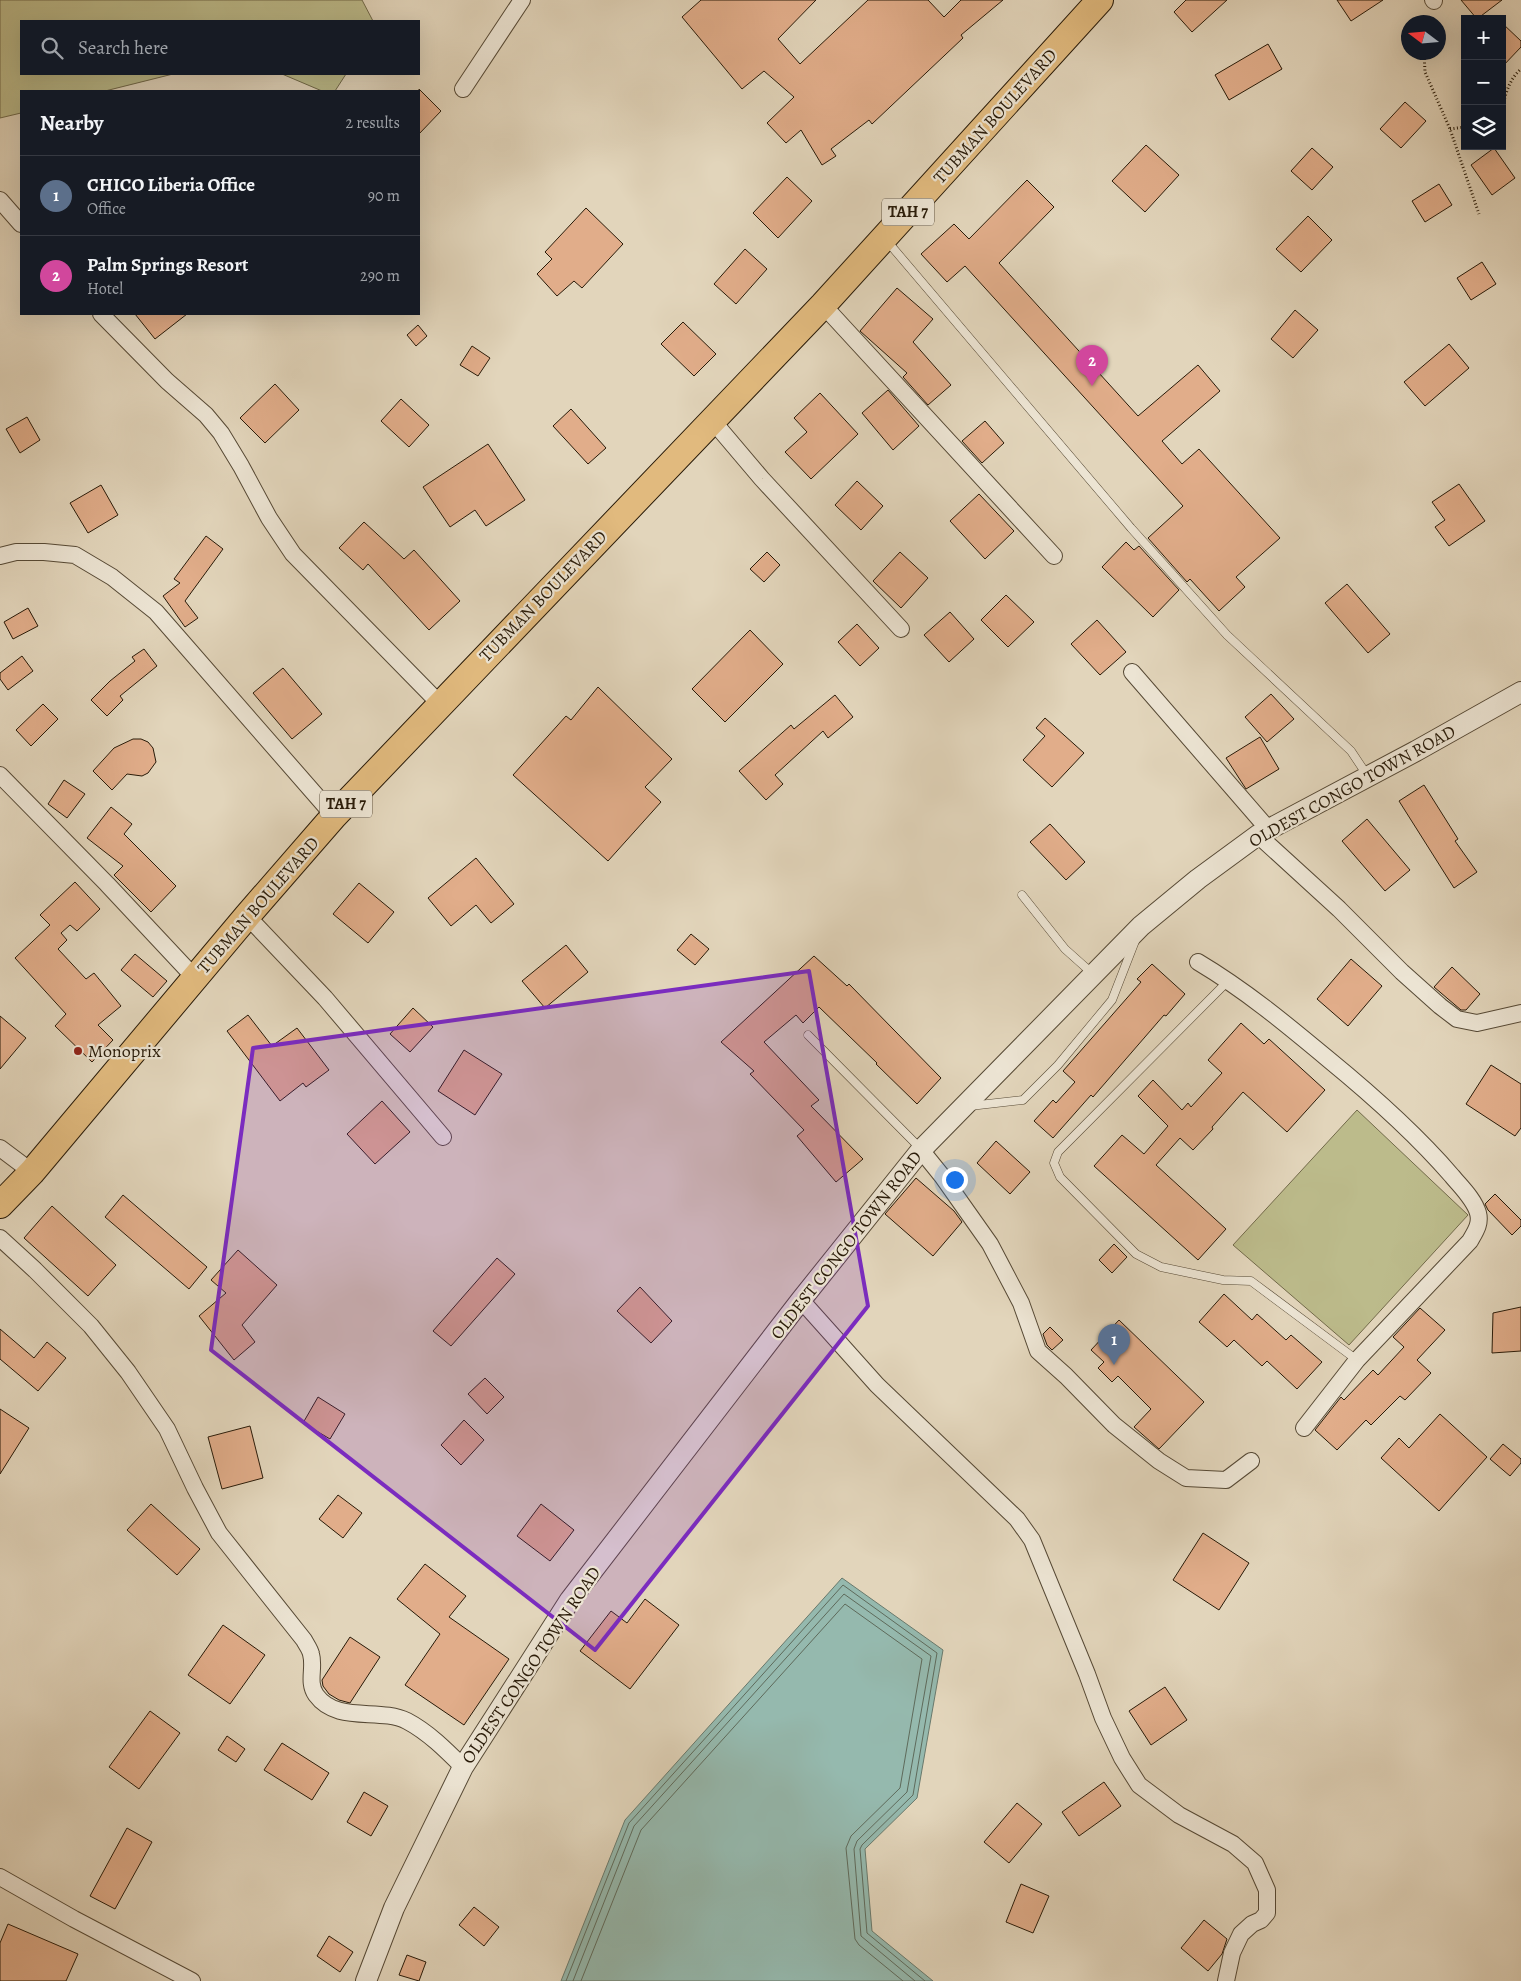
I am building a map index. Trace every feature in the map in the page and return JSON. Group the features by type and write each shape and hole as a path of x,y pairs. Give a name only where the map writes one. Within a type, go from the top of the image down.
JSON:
{"highway":[{"name":"TUBMAN BOULEVARD","path":"0,1205 32,1172 247,916 334,816 823,305 1100,0"}],"street":[{"path":"463,89 522,0"},
{"path":"0,200 20,223"},
{"path":"823,305 1054,556"},
{"path":"102,315 167,381 206,414 241,466 269,518 293,554 440,704"},
{"path":"712,420 769,486 901,629"},
{"path":"0,556 16,552 75,555 112,577 156,612 334,816"},
{"path":"1132,672 1263,833 1402,972 1440,1006 1457,1019 1477,1023 1521,1013"},
{"name":"OLDEST CONGO TOWN ROAD","path":"366,1981 394,1908 463,1767 570,1600 801,1300 921,1150 1141,926 1198,879 1263,833 1521,692"},
{"path":"0,775 107,884 195,978"},
{"path":"247,916 325,998 443,1137"},
{"path":"1198,962 1229,980 1277,1016 1344,1072 1430,1150 1474,1203 1478,1215 1478,1227 1470,1241 1357,1360 1304,1428"},
{"path":"0,1148 32,1172"},
{"path":"921,1150 959,1199 990,1244 1021,1303 1038,1351 1066,1376 1114,1425 1159,1461 1186,1478 1226,1480 1251,1461"},
{"path":"0,1238 91,1326 134,1380 167,1429 219,1533 304,1640 311,1654 311,1680 315,1694 324,1703 341,1712 384,1714 406,1720 430,1736 463,1767"},
{"path":"801,1300 877,1385 1017,1519 1032,1540 1103,1718 1122,1758 1139,1785 1179,1815 1233,1844 1255,1863 1267,1890 1267,1913 1261,1920 1252,1924 1241,1934 1232,1953 1226,1981"},
{"path":"0,1877 74,1919 192,1981"}],"lane":[{"path":"884,238 1131,528 1221,628 1351,752 1368,776"},
{"path":"1022,896 1064,949 1093,974"},
{"path":"963,1106 1023,1100 1058,1065 1112,1000 1141,926"},
{"path":"1229,980 1058,1152 1054,1163 1056,1171 1068,1186 1136,1254 1161,1268 1223,1280 1251,1281 1357,1360"},
{"path":"808,1035 921,1150"}],"path":[{"path":"1424,60 1425,72 1450,129 1478,214"},
{"path":"1503,105 1507,89 1521,69"},
{"path":"1450,129 1461,128"}],"highlighted area":[{"path":"809,971 868,1306 595,1650 211,1350 253,1048"}],"shaded area":[{"path":"0,0 362,0 372,20 20,20 20,75 169,75 109,90 20,90 20,113 0,118"},
{"path":"284,75 345,75 336,90 320,90"},
{"path":"1357,1110 1468,1215 1349,1345 1233,1245"}],"water":[{"path":"842,1578 943,1650 917,1798 865,1849 872,1931 933,1981 561,1981 625,1820"}],"building":[{"path":"701,0 816,0 778,39 800,64 868,0 928,0 944,17 961,0 1003,0 961,35 963,38 872,124 869,120 831,149 836,156 822,165 801,130 786,143 767,123 794,97 764,71 742,89 682,17"},
{"path":"1186,0 1227,0 1192,32 1174,12"},
{"path":"1337,0 1383,0 1351,21"},
{"path":"1461,0 1502,0 1482,15 1474,15"},
{"path":"1506,27 1521,41 1521,47 1506,63"},
{"path":"1268,44 1282,69 1229,100 1215,75"},
{"path":"420,90 441,111 420,133"},
{"path":"1405,102 1426,121 1401,148 1380,129"},
{"path":"1146,145 1179,175 1145,212 1112,181"},
{"path":"1312,148 1333,167 1312,190 1291,171"},
{"path":"1491,150 1495,150 1515,178 1492,195 1471,165"},
{"path":"787,177 812,201 778,238 753,213"},
{"path":"1027,180 1054,207 999,263 1138,416 1198,365 1220,391 1162,441 1182,464 1199,449 1280,538 1236,577 1245,587 1219,611 1190,579 1187,582 1148,538 1183,506 965,266 947,282 921,254 954,224 969,239"},
{"path":"1439,184 1452,205 1425,222 1412,201"},
{"path":"586,208 623,244 582,288 574,281 557,296 537,274 552,259 545,252"},
{"path":"1308,216 1332,240 1301,272 1276,249"},
{"path":"745,249 767,269 736,304 714,284"},
{"path":"1482,262 1496,284 1471,300 1457,278"},
{"path":"897,288 933,319 913,342 951,385 928,405 903,377 907,373 860,331"},
{"path":"1295,310 1318,330 1293,358 1271,339"},
{"path":"136,315 186,315 155,339"},
{"path":"683,322 716,354 694,376 661,344"},
{"path":"418,325 427,336 416,346 407,335"},
{"path":"1449,344 1469,368 1425,406 1404,382"},
{"path":"472,346 490,358 478,376 460,365"},
{"path":"275,384 299,410 265,443 240,418"},
{"path":"888,390 919,426 893,450 862,413"},
{"path":"820,393 858,434 811,479 785,452 807,432 794,418"},
{"path":"401,399 429,425 409,447 381,421"},
{"path":"571,409 606,448 588,464 553,426"},
{"path":"27,417 40,440 20,453 6,429"},
{"path":"985,421 1004,443 982,463 962,441"},
{"path":"488,444 525,500 486,526 475,510 450,527 423,487"},
{"path":"857,481 883,506 861,530 835,505"},
{"path":"1459,484 1485,521 1449,546 1435,527 1445,520 1432,502"},
{"path":"101,485 118,515 88,533 70,503"},
{"path":"979,494 1014,531 985,559 950,521"},
{"path":"364,522 404,559 414,550 460,601 429,630 368,564 363,570 339,548"},
{"path":"206,536 223,549 185,601 198,618 185,627 163,596 180,583 174,579"},
{"path":"1126,542 1134,550 1139,546 1179,590 1153,617 1102,567"},
{"path":"767,552 780,565 764,582 750,569"},
{"path":"900,552 928,578 901,608 873,581"},
{"path":"1347,584 1390,634 1368,653 1325,603"},
{"path":"1006,595 1034,622 1008,647 981,620"},
{"path":"28,608 38,626 13,639 4,622"},
{"path":"950,612 974,639 949,662 924,635"},
{"path":"1097,620 1126,652 1100,675 1071,644"},
{"path":"857,624 879,648 860,666 838,642"},
{"path":"750,630 783,664 725,722 692,689"},
{"path":"144,649 157,666 120,696 123,700 107,716 91,700 110,681 135,661 132,657"},
{"path":"22,656 33,671 8,690 0,679 0,673"},
{"path":"283,668 322,714 292,739 253,693"},
{"path":"598,687 672,759 645,787 661,802 608,861 513,775 566,716 571,720"},
{"path":"1271,694 1294,719 1267,742 1245,717"},
{"path":"835,695 853,717 828,738 823,731 775,775 783,784 766,800 739,771 791,725 794,729"},
{"path":"43,704 58,719 31,746 16,730"},
{"path":"1045,718 1084,753 1052,787 1023,760 1045,736 1036,728"},
{"path":"1260,737 1279,769 1246,789 1226,758"},
{"path":"133,739 141,739 148,742 153,748 156,762 148,773 142,776 127,774 112,790 93,771 114,748"},
{"path":"64,780 85,794 67,818 48,804"},
{"path":"1424,785 1458,839 1455,841 1477,872 1454,888 1399,801"},
{"path":"111,807 132,824 124,834 176,886 151,912 114,875 123,866 87,838"},
{"path":"1367,819 1410,870 1385,891 1342,841"},
{"path":"1050,824 1085,862 1066,880 1030,842"},
{"path":"476,858 514,904 491,923 476,905 451,926 428,898"},
{"path":"75,882 100,909 77,931 70,925 61,933 67,940 58,949 86,979 94,973 121,1006 98,1025 113,1040 92,1062 55,1026 66,1014 15,958 50,925 40,915"},
{"path":"359,883 394,912 368,943 333,914"},
{"path":"691,934 709,949 695,965 677,950"},
{"path":"566,945 588,972 545,1008 522,981"},
{"path":"135,954 167,981 153,997 121,970"},
{"path":"814,956 847,986 849,984 941,1078 917,1104 819,1007 803,1023 796,1015 764,1042 819,1100 811,1106 863,1159 836,1182 797,1136 804,1130 750,1074 754,1071 721,1042"},
{"path":"1351,959 1382,986 1348,1026 1317,999"},
{"path":"1152,964 1185,994 1166,1016 1164,1015 1093,1097 1091,1095 1053,1138 1034,1121 1053,1100 1056,1103 1075,1082 1063,1071 1141,982 1137,979"},
{"path":"1452,967 1480,994 1466,1010 1461,1010 1434,987"},
{"path":"413,1008 433,1027 410,1052 390,1034"},
{"path":"248,1015 272,1046 297,1028 329,1070 306,1087 303,1083 280,1101 227,1031"},
{"path":"0,1016 26,1038 0,1069"},
{"path":"1241,1023 1264,1044 1269,1039 1325,1090 1287,1132 1243,1092 1193,1150 1180,1138 1156,1165 1226,1229 1198,1260 1094,1166 1122,1135 1144,1154 1168,1126 1138,1096 1153,1080 1182,1110 1188,1103 1191,1107 1222,1073 1208,1060"},
{"path":"464,1050 502,1074 475,1115 438,1091"},
{"path":"1491,1065 1521,1084 1521,1128 1515,1136 1466,1104"},
{"path":"382,1101 410,1132 375,1164 347,1134"},
{"path":"996,1141 1030,1172 1010,1194 977,1163"},
{"path":"916,1178 954,1211 962,1222 933,1256 885,1214"},
{"path":"1495,1194 1521,1220 1521,1226 1512,1235 1488,1210 1485,1204"},
{"path":"123,1195 207,1267 189,1289 105,1217"},
{"path":"52,1206 116,1265 88,1296 24,1238"},
{"path":"1114,1244 1127,1257 1112,1273 1099,1260"},
{"path":"238,1250 277,1285 242,1325 255,1342 234,1360 199,1316 226,1293 211,1280"},
{"path":"497,1258 515,1274 451,1346 433,1331"},
{"path":"640,1287 672,1321 651,1343 617,1311"},
{"path":"1224,1294 1252,1320 1257,1314 1286,1340 1291,1335 1322,1362 1297,1389 1267,1361 1262,1366 1234,1340 1227,1347 1199,1322"},
{"path":"1521,1307 1521,1351 1492,1353 1493,1313"},
{"path":"1420,1308 1445,1330 1417,1360 1431,1373 1405,1400 1400,1396 1371,1425 1366,1420 1337,1450 1315,1430 1341,1397 1344,1400 1373,1370 1378,1375 1404,1347 1393,1337"},
{"path":"1119,1320 1204,1402 1159,1449 1134,1427 1151,1409 1118,1376 1112,1382 1098,1368 1104,1362 1091,1350"},
{"path":"1050,1327 1063,1340 1052,1350 1047,1345 1043,1334"},
{"path":"0,1329 34,1358 47,1342 66,1358 38,1391 0,1359"},
{"path":"485,1378 504,1397 487,1414 468,1394"},
{"path":"318,1397 345,1414 330,1439 303,1423"},
{"path":"0,1409 29,1428 0,1474"},
{"path":"1440,1414 1487,1457 1439,1511 1381,1458 1399,1438 1409,1448"},
{"path":"464,1420 484,1440 461,1465 441,1445"},
{"path":"250,1426 263,1478 222,1489 208,1437"},
{"path":"1503,1444 1521,1459 1521,1463 1510,1476 1490,1459"},
{"path":"338,1495 362,1513 343,1538 319,1519"},
{"path":"151,1504 200,1549 177,1575 127,1530"},
{"path":"541,1504 574,1530 550,1561 517,1536"},
{"path":"1203,1533 1249,1563 1219,1610 1173,1580"},
{"path":"425,1564 466,1596 449,1617 509,1659 464,1725 405,1685 440,1634 397,1599"},
{"path":"645,1599 679,1625 630,1689 580,1651 611,1611 627,1623"},
{"path":"223,1625 265,1655 230,1704 188,1675"},
{"path":"350,1637 380,1657 350,1703 339,1700 329,1694 323,1686 322,1680"},
{"path":"1165,1687 1187,1720 1151,1745 1129,1711"},
{"path":"150,1711 180,1733 139,1789 109,1767"},
{"path":"227,1736 245,1749 236,1762 218,1750"},
{"path":"282,1743 329,1773 312,1800 264,1770"},
{"path":"1104,1782 1121,1806 1079,1836 1062,1812"},
{"path":"364,1792 388,1806 371,1836 347,1822"},
{"path":"1017,1803 1042,1824 1009,1863 984,1842"},
{"path":"127,1828 152,1842 115,1909 90,1896"},
{"path":"1021,1884 1049,1896 1033,1933 1006,1922"},
{"path":"474,1907 499,1927 484,1946 459,1925"},
{"path":"1204,1920 1227,1939 1222,1954 1208,1971 1181,1948"},
{"path":"8,1924 78,1954 66,1981 0,1981 0,1943"},
{"path":"329,1936 353,1952 340,1972 317,1956"},
{"path":"407,1955 426,1962 419,1981 399,1975"}],"place":[{"name":"Palm Springs Resort","path":"1092,386"},
{"name":"Monoprix","path":"78,1051"},
{"name":"CHICO Liberia Office","path":"1114,1365"}]}
